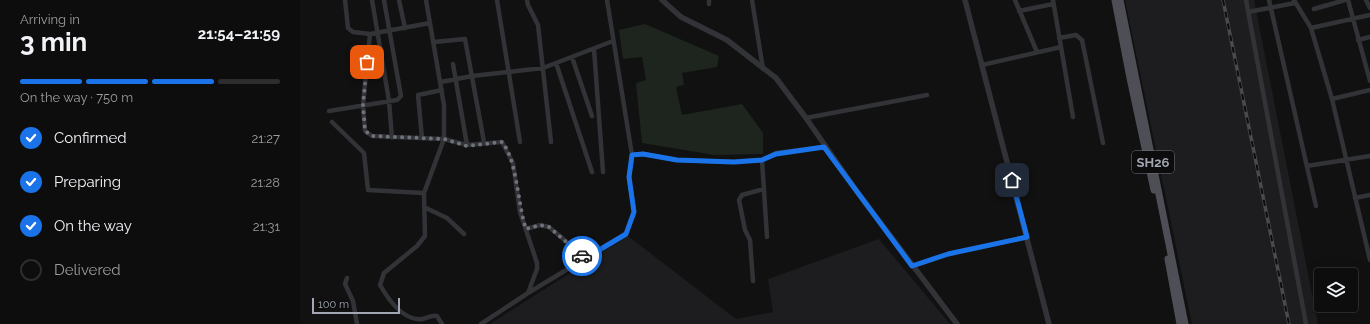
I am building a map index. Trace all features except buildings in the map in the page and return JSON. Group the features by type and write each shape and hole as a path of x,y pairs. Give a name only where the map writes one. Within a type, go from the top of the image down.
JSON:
{"main road":[{"name":"SH26","path":"1115,0 1163,231 1180,324"},
{"name":"SH26","path":"1120,0 1185,324"}],"street":[{"path":"345,0 348,28 353,32 370,34 430,23"},
{"path":"372,0 389,100 392,138"},
{"path":"329,111 389,100 397,100 401,96 384,0"},
{"path":"399,0 405,28"},
{"path":"426,0 444,105 444,139 424,193 425,236 417,246 384,273 380,285 386,295 406,316 422,319 432,315 437,316 442,324"},
{"path":"497,0 520,142"},
{"path":"527,0 538,25 551,142"},
{"path":"481,324 528,293 626,234 634,212 629,177 632,155 607,0"},
{"path":"662,0 681,17 727,40 776,78 806,118 824,147 957,324"},
{"path":"752,0 763,69"},
{"path":"965,0 1049,324"},
{"path":"1015,0 1037,52"},
{"path":"1246,0 1306,324"},
{"path":"1269,0 1316,206"},
{"path":"1314,9 1347,0 1370,81"},
{"path":"1366,0 1370,8"},
{"path":"1248,12 1271,8 1294,1 1311,28 1332,99 1370,260"},
{"path":"1019,11 1053,2 1073,117"},
{"path":"1311,28 1370,15"},
{"path":"370,34 363,105 365,131 372,136 444,139 467,146 484,142 498,141 504,144 513,163 520,212 537,267 528,293"},
{"path":"1059,38 1076,35 1082,40 1103,143"},
{"path":"1358,40 1370,37"},
{"path":"434,42 465,39 484,142"},
{"path":"441,82 472,76 543,68 613,41"},
{"path":"982,65 1061,46"},
{"path":"594,49 603,172"},
{"path":"572,57 592,116"},
{"path":"556,63 592,172"},
{"path":"453,64 467,146"},
{"path":"422,138 418,95 442,90"},
{"path":"1332,99 1370,90"},
{"path":"806,118 927,95"},
{"path":"332,122 364,153 368,190 424,193"},
{"path":"632,155 721,162 762,160 776,154 824,147"},
{"path":"1307,166 1370,156"},
{"path":"762,160 767,237"},
{"path":"753,281 750,240 745,230 739,200 742,195 764,189"},
{"path":"1355,198 1370,195"},
{"path":"424,207 447,218 464,234"},
{"path":"526,229 540,225 549,227 586,258"},
{"path":"912,266 948,254 1027,237"},
{"path":"346,278 345,284 353,301 357,324"}],"shaded area":[{"path":"1125,0 1254,0 1314,304 1314,312 1316,312 1318,324 1192,324"},
{"path":"645,24 719,56 717,67 682,73 684,85 676,87 682,115 742,104 763,133 763,154 715,155 642,143 636,83 646,80 642,57 623,59 619,30"},
{"path":"628,236 736,319 773,312 768,279 879,239 950,324 490,324"}],"railway":[{"path":"1223,0 1289,324"}],"way so far":[{"path":"367,62 363,105 365,131 368,134 372,136 392,138 444,139 467,146 484,142 502,142 513,163 520,212 526,229 540,225 549,227 582,256"}],"route":[{"path":"582,256 586,258 626,234 634,212 629,177 632,155 643,154 677,160 734,162 766,160 776,154 824,147 912,266 948,254 1027,237 1012,180"}]}
